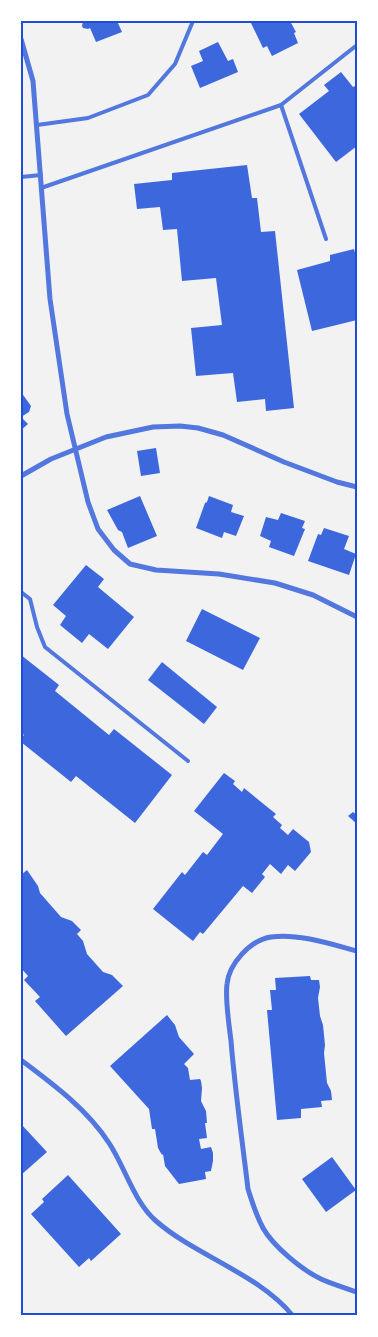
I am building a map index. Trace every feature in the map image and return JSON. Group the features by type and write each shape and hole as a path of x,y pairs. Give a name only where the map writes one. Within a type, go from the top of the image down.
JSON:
{"street":[{"path":"21,39 33,81 50,299 67,414 88,502 98,529 114,550 130,564 156,570 219,574 274,583 314,595 357,617"},
{"path":"21,476 51,459 106,437 153,427 180,426 198,428 223,435 284,462 337,482 357,487"},
{"path":"357,951 288,936 270,937 255,943 241,954 233,967 227,983 232,1054 248,1188 253,1208 264,1230 300,1266 319,1278 357,1292"},
{"path":"21,1060 57,1087 94,1122 109,1143 141,1204 154,1220 168,1231 260,1286 288,1309 293,1316"}],"lane":[{"path":"37,125 88,118 148,95 175,64 193,21"},
{"path":"41,188 281,106 357,45"},
{"path":"281,106 326,238"},
{"path":"21,177 41,175"},
{"path":"21,592 30,599 37,627 45,647 188,761"}],"building":[{"path":"83,21 117,21 122,32 96,42 90,28 83,28"},
{"path":"250,21 290,21 296,32 294,33 298,43 272,56 267,46 263,48"},
{"path":"218,42 228,61 233,59 238,72 200,88 191,66 203,61 199,51"},
{"path":"341,72 353,87 357,85 357,146 336,162 299,114 329,91 324,85"},
{"path":"247,165 252,198 257,198 261,232 275,231 294,408 266,411 265,399 237,402 233,373 196,376 191,328 222,325 216,278 182,281 177,229 163,230 160,207 137,209 134,184 172,180 172,173"},
{"path":"354,249 357,260 357,320 312,331 297,270 330,261 330,255"},
{"path":"21,392 31,406 29,412 21,417"},
{"path":"21,417 28,424 21,430"},
{"path":"156,448 160,473 141,476 137,451"},
{"path":"140,496 157,536 128,548 122,532 118,530 107,510"},
{"path":"209,496 233,505 231,512 244,516 236,536 224,532 222,538 196,528"},
{"path":"281,513 305,521 302,528 305,529 294,556 269,547 271,541 260,536 266,517 278,520"},
{"path":"324,528 349,536 344,549 356,554 349,575 308,561 318,534 321,535"},
{"path":"86,565 104,579 98,587 134,617 108,649 89,634 82,643 60,625 66,616 53,605"},
{"path":"202,609 260,638 243,670 186,641"},
{"path":"21,655 59,685 55,691 109,735 114,729 172,775 135,823 76,776 71,782 21,742 21,738 24,735 21,732"},
{"path":"162,662 217,707 204,724 148,680"},
{"path":"224,773 235,781 233,784 242,792 244,788 276,814 273,817 282,825 280,828 288,835 293,829 309,842 311,852 295,871 288,865 281,874 270,864 262,874 265,877 252,893 243,886 203,934 200,932 193,941 153,909 182,872 185,875 203,852 207,855 223,834 194,811"},
{"path":"353,812 357,815 357,824 348,816"},
{"path":"27,870 38,886 40,893 61,917 72,921 81,930 77,934 83,941 87,954 103,972 112,975 123,986 66,1036 35,1001 40,997 24,980 28,976 21,968 21,875"},
{"path":"310,976 311,980 319,980 318,998 323,1025 327,1083 331,1091 332,1100 321,1101 322,1107 301,1109 301,1118 277,1120 267,1010 272,1010 270,990 276,990 275,978"},
{"path":"167,1015 175,1025 179,1037 194,1054 184,1064 188,1068 190,1080 200,1079 201,1081 201,1101 206,1111 207,1138 199,1139 201,1149 211,1147 213,1153 211,1171 205,1172 206,1179 179,1184 165,1166 163,1154 158,1148 155,1129 152,1129 149,1109 110,1066"},
{"path":"21,1124 47,1152 21,1175"},
{"path":"332,1157 356,1190 326,1212 302,1179"},
{"path":"68,1175 121,1234 91,1261 89,1258 79,1267 31,1214 44,1202 42,1199"}]}
